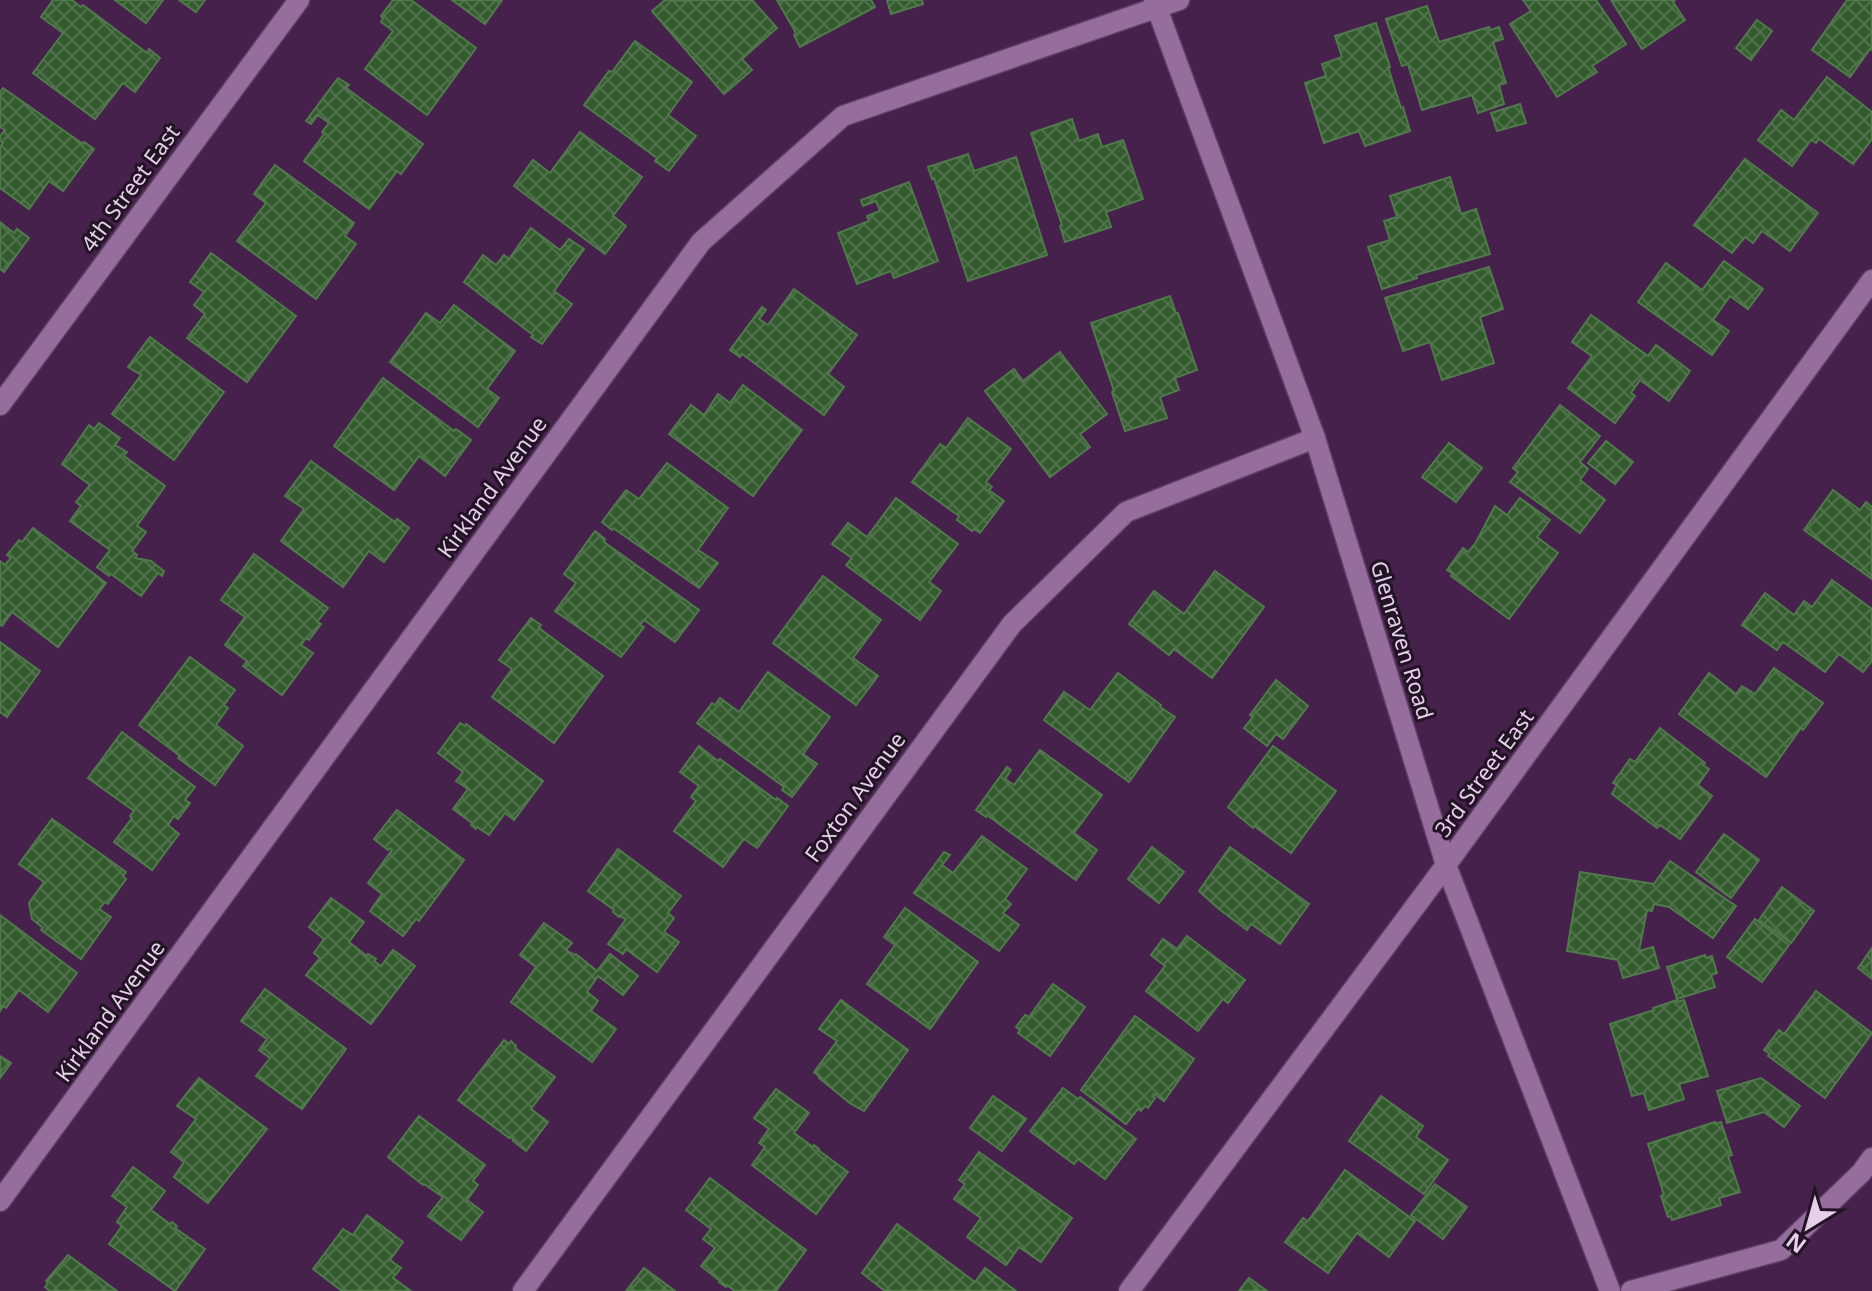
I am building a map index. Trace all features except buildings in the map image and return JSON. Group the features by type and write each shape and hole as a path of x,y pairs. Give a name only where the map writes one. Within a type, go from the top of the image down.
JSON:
{"street":[{"name":"4th Street East","path":"0,405 299,0"},
{"name":"Kirkland Avenue","path":"0,1201 701,242 843,116 1155,4 1179,0"},
{"name":"Glenraven Road","path":"1155,4 1315,438 1446,865 1610,1291"},
{"name":"3rd Street East","path":"1129,1291 1446,865 1872,280"},
{"name":"Foxton Avenue","path":"523,1291 1012,624 1126,512 1315,438"},
{"path":"1631,1291 1781,1250 1861,1173 1872,1158"}]}
